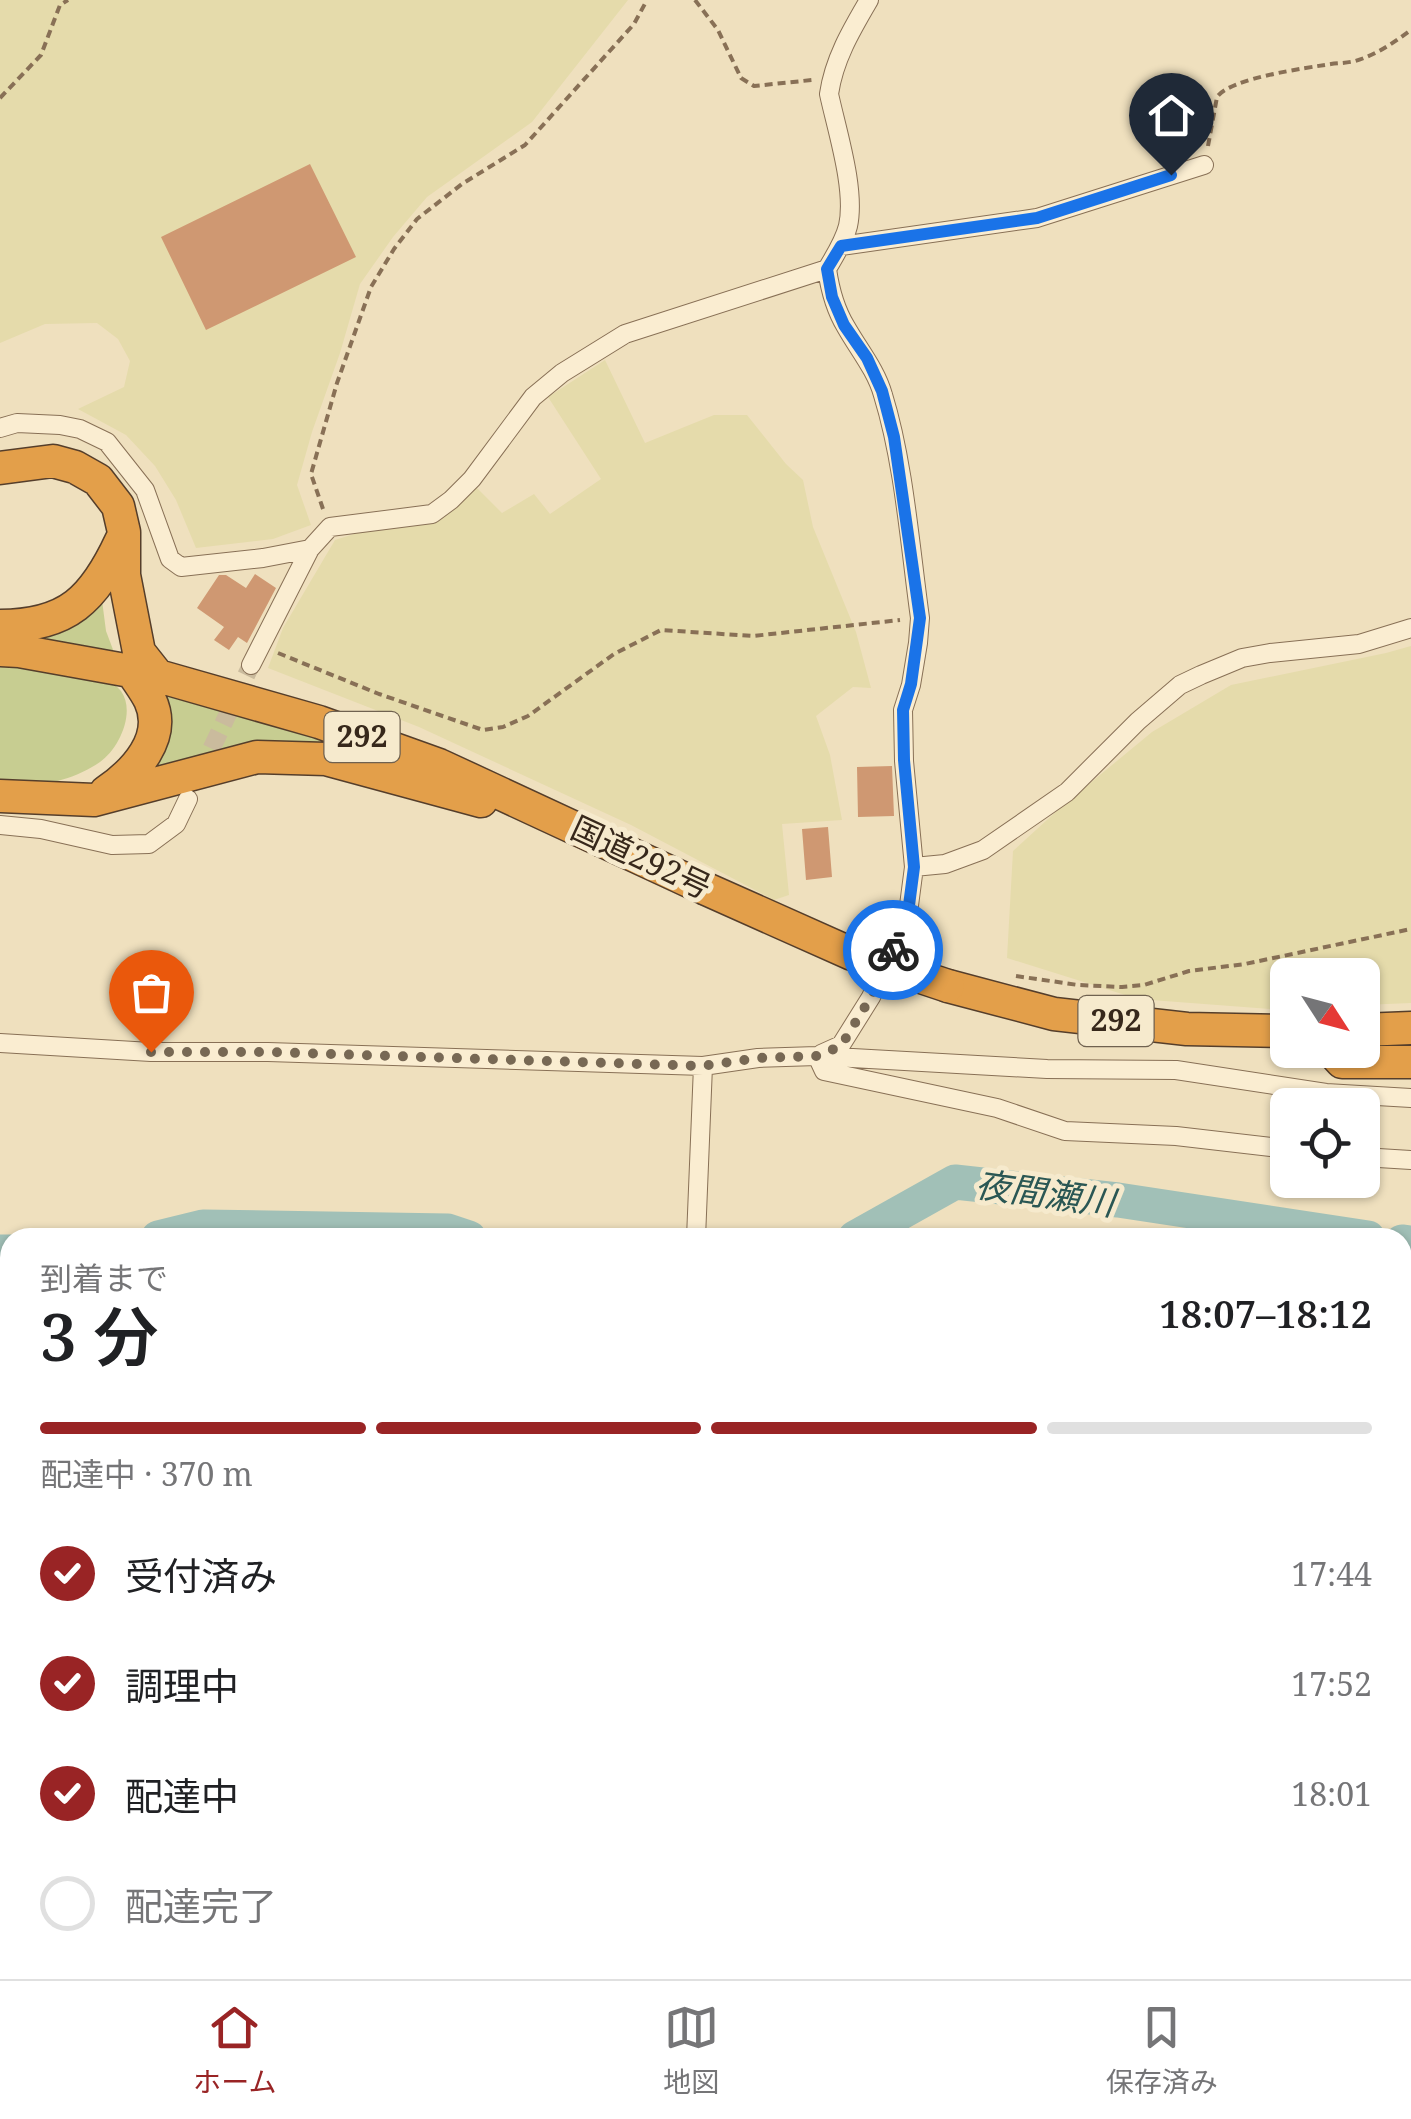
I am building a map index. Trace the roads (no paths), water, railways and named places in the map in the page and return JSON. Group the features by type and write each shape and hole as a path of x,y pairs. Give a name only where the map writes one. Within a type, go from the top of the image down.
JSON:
{"highway":[{"path":"0,468 53,462 75,467 98,480 118,506 124,532 124,576 154,729 145,756 126,778 94,800"},
{"path":"0,626 27,626 58,616 86,598 106,574 124,532"},
{"name":"国道292号","path":"0,650 145,674 319,722 422,758 852,954 948,986 1054,1014 1187,1029 1270,1031"},
{"path":"0,796 94,800 257,757 326,759 572,826"},
{"path":"1380,1029 1411,1028"},
{"path":"1380,1062 1411,1062"}],"street":[{"path":"251,665 310,549 330,528 432,514 472,478 533,396 625,334 827,269 841,246 851,204 829,94 831,78 849,34 870,0"},
{"path":"841,246 1037,218 1204,164"},
{"path":"817,1056 841,1046 871,997 908,913 914,867 903,710 911,684 920,618 894,437 882,391 867,358 844,325 832,297 827,269"},
{"path":"0,428 60,424 107,442 145,490 170,560 182,567 310,549"},
{"path":"914,867 945,864 983,850 1067,792 1138,721 1180,686 1201,675 1242,658 1359,644 1411,628"},
{"path":"0,825 41,829 112,845 149,844 176,824 188,799"},
{"path":"0,1043 702,1074 758,1058 817,1056 1047,1069 1176,1070 1326,1094 1411,1098"},
{"path":"817,1056 824,1071 998,1108 1064,1131 1176,1136 1270,1147"},
{"path":"696,1228 702,1074"},
{"path":"1380,1159 1411,1160"}],"waterway":[{"name":"夜間瀬川","path":"873,1228 955,1182 1118,1200 1302,1228"},
{"name":"夜間瀬川","path":"199,1228 264,1228"}],"tunnel":[{"path":"200,773 251,665"}]}
